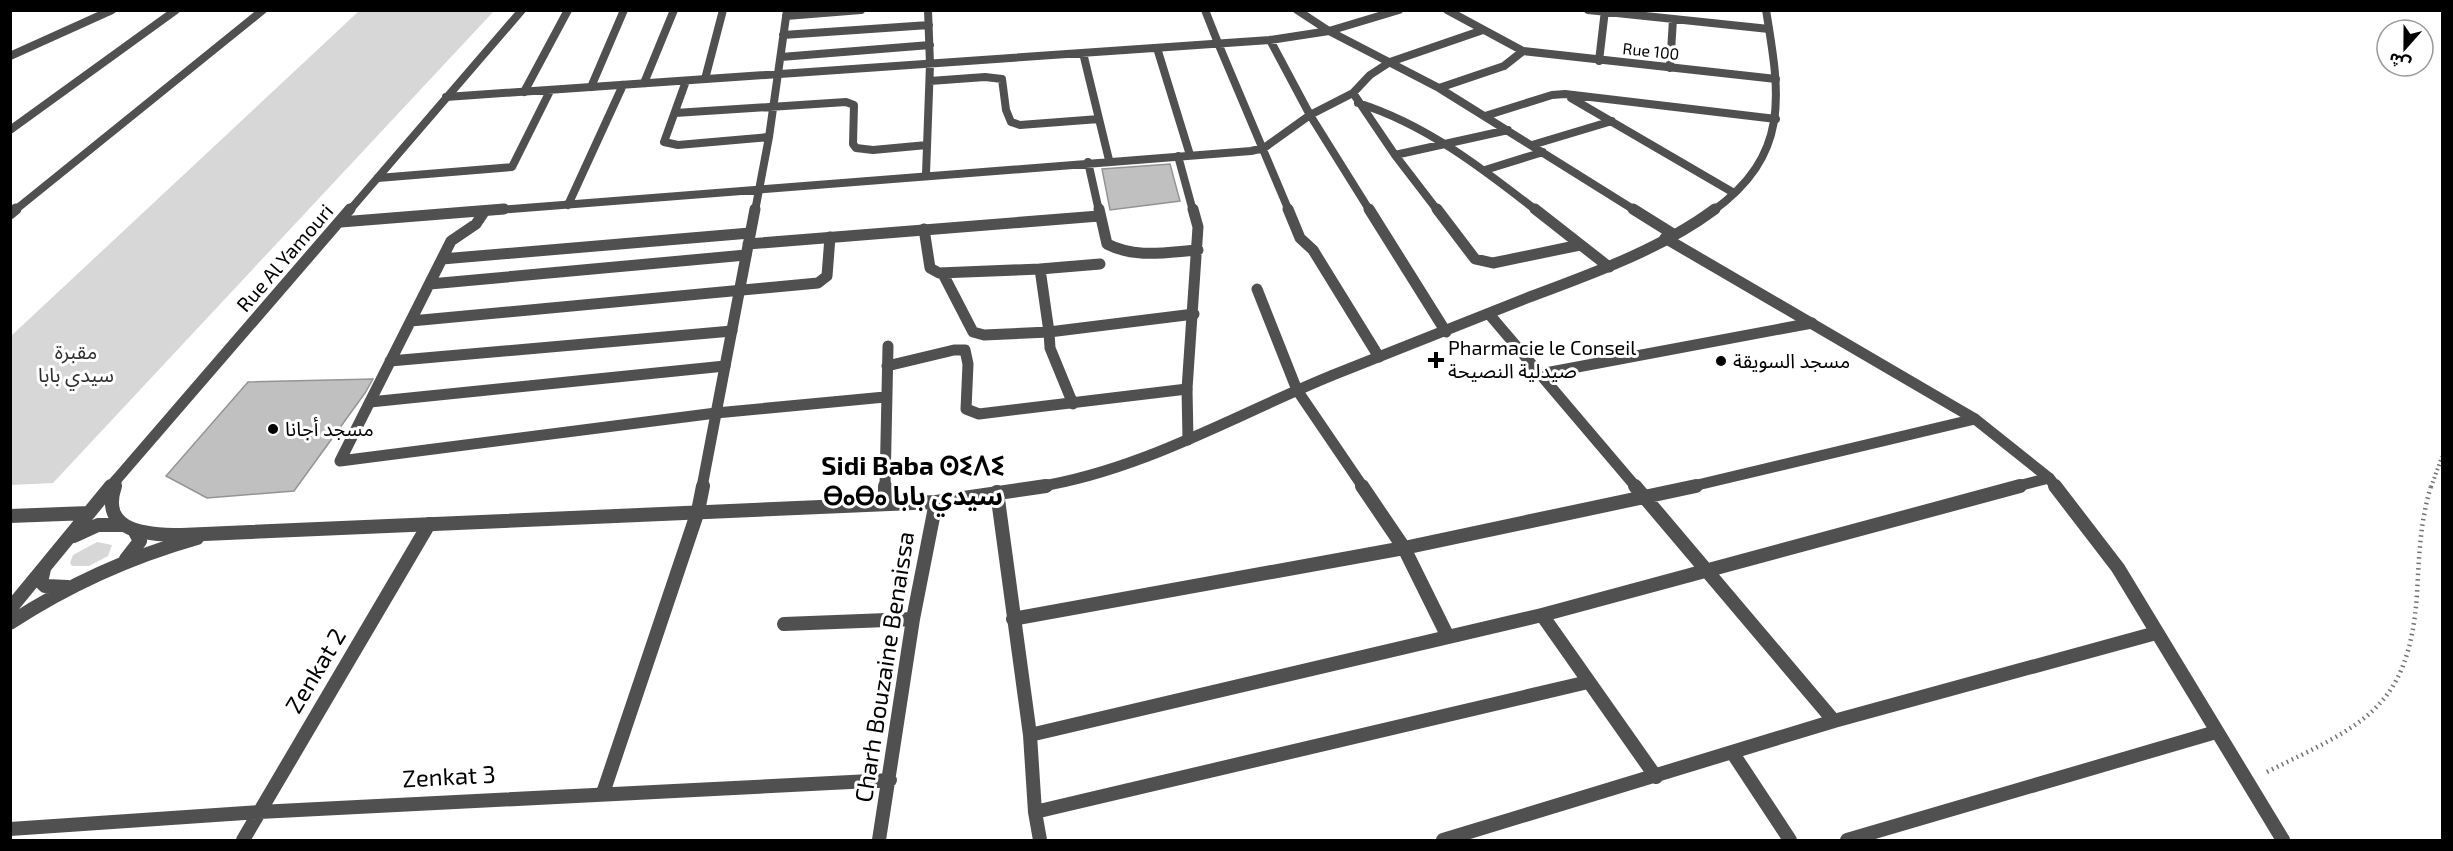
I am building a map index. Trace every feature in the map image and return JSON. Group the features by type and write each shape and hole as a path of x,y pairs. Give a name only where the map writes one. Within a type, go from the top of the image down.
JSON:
{"street":[{"path":"10,56 112,10"},
{"path":"10,130 176,10"},
{"path":"10,214 263,10"},
{"name":"Rue Al Yamouri","path":"129,527 111,509 110,500 117,479 522,10"},
{"path":"524,92 568,10"},
{"path":"591,87 624,10"},
{"path":"644,84 674,10"},
{"path":"705,79 723,10"},
{"path":"603,793 698,511 758,189 770,137 786,13 866,10"},
{"path":"926,174 930,81 928,10"},
{"path":"1205,10 1300,238 1313,250 1379,357"},
{"path":"1297,10 1329,31 1439,88 1543,152 1669,236 1975,419 2049,478 2118,568 2283,840"},
{"path":"446,98 1270,40 1329,31 1399,10"},
{"path":"1439,88 1504,66 1523,51 1447,10"},
{"path":"1588,10 1769,29"},
{"path":"65,542 98,525 129,527 164,536 936,502 1104,473 1188,440 1297,390 1609,267 1669,236 1734,193 1749,180 1762,159 1776,119 1776,79 1766,10"},
{"path":"1599,61 1605,11"},
{"path":"1670,68 1673,19"},
{"path":"783,35 929,25"},
{"path":"341,222 926,174 1178,156 1264,147 1310,115 1353,93 1370,75 1390,62 1484,30"},
{"path":"1270,40 1310,115 1446,332"},
{"path":"781,57 930,45"},
{"path":"1157,48 1190,155"},
{"name":"Rue 100","path":"1523,51 1776,79"},
{"path":"1083,53 1109,160"},
{"path":"930,81 985,77 1002,79 1006,110 1011,122 1015,124 1028,126 1099,118"},
{"path":"686,81 664,142 670,145 770,137"},
{"path":"568,205 623,85"},
{"path":"378,178 512,166 550,91"},
{"path":"1353,93 1395,155 1475,259 1493,263 1580,245"},
{"path":"1485,116 1552,95 1565,94 1776,119"},
{"path":"1565,94 1734,193"},
{"path":"1358,103 1387,112 1485,170 1609,267"},
{"path":"675,113 774,106 852,104 853,144 856,148 873,150 927,145"},
{"path":"1532,145 1612,121"},
{"path":"1395,155 1445,146 1508,130"},
{"path":"1485,170 1543,152"},
{"path":"1178,156 1198,227 1194,314 1187,389 1188,440"},
{"path":"1088,162 1104,238 1114,249 1135,254 1198,249"},
{"path":"484,212 476,224 451,241 340,461 716,413 885,397"},
{"path":"442,259 748,244 1099,216"},
{"path":"924,229 930,268 943,274 1100,264"},
{"path":"411,321 823,282 827,276 830,237"},
{"path":"430,284 748,244"},
{"path":"1040,269 1050,348 1073,404"},
{"path":"943,274 973,333 984,335 1049,332 1194,314"},
{"path":"1257,289 1297,390 1404,548 1448,637"},
{"path":"1490,314 1834,721"},
{"path":"1540,374 1812,323"},
{"path":"390,362 732,332"},
{"path":"885,504 885,397 888,346"},
{"path":"886,366 960,349 967,354 966,410 979,414 1187,389"},
{"path":"370,402 725,366"},
{"path":"1013,619 1404,548 1645,498 1975,419"},
{"path":"1030,735 1542,615 2049,478"},
{"path":"10,609 117,479"},
{"path":"997,492 1030,735 1035,812 1040,840"},
{"name":"Charh Bouzaine Benaissa","path":"879,840 913,619 936,502"},
{"path":"10,516 89,513"},
{"name":"Zenkat 2","path":"243,840 429,524"},
{"path":"105,572 130,556 137,548 140,541 129,527"},
{"path":"10,622 47,600 105,572 175,544 213,534"},
{"path":"45,568 41,582 51,588 69,586 90,579"},
{"path":"1542,615 1656,777"},
{"path":"784,624 913,619"},
{"path":"1443,840 1834,721 2156,633"},
{"path":"1035,812 1588,682"},
{"path":"1847,840 2216,732"},
{"path":"1732,752 1790,840"},
{"name":"Zenkat 3","path":"10,829 260,812 890,780"}],"path":[{"path":"2247,783 2357,725 2392,694 2405,668 2413,634 2423,518 2442,458"}],"green space":[{"name":"مقبرة سيدي بابا","path":"359,11 494,11 53,483 11,485 11,336"},
{"path":"97,542 112,545 108,556 89,566 72,566 70,563 73,555"}],"building":[{"path":"1170,164 1180,201 1110,210 1102,169"},
{"name":"مسجد أجانا","path":"373,379 294,491 207,498 166,476 248,382"}],"place":[{"name":"Pharmacie le Conseil صيدلية النصيحة","path":"1436,360"},
{"name":"مسجد السويقة","path":"1721,361"},
{"name":"مسجد أجانا","path":"273,429"}],"district":[{"name":"Sidi Baba ⵙⵉⴷⵉ ⴱⴰⴱⴰ سيدي بابا","path":"913,481"}]}
